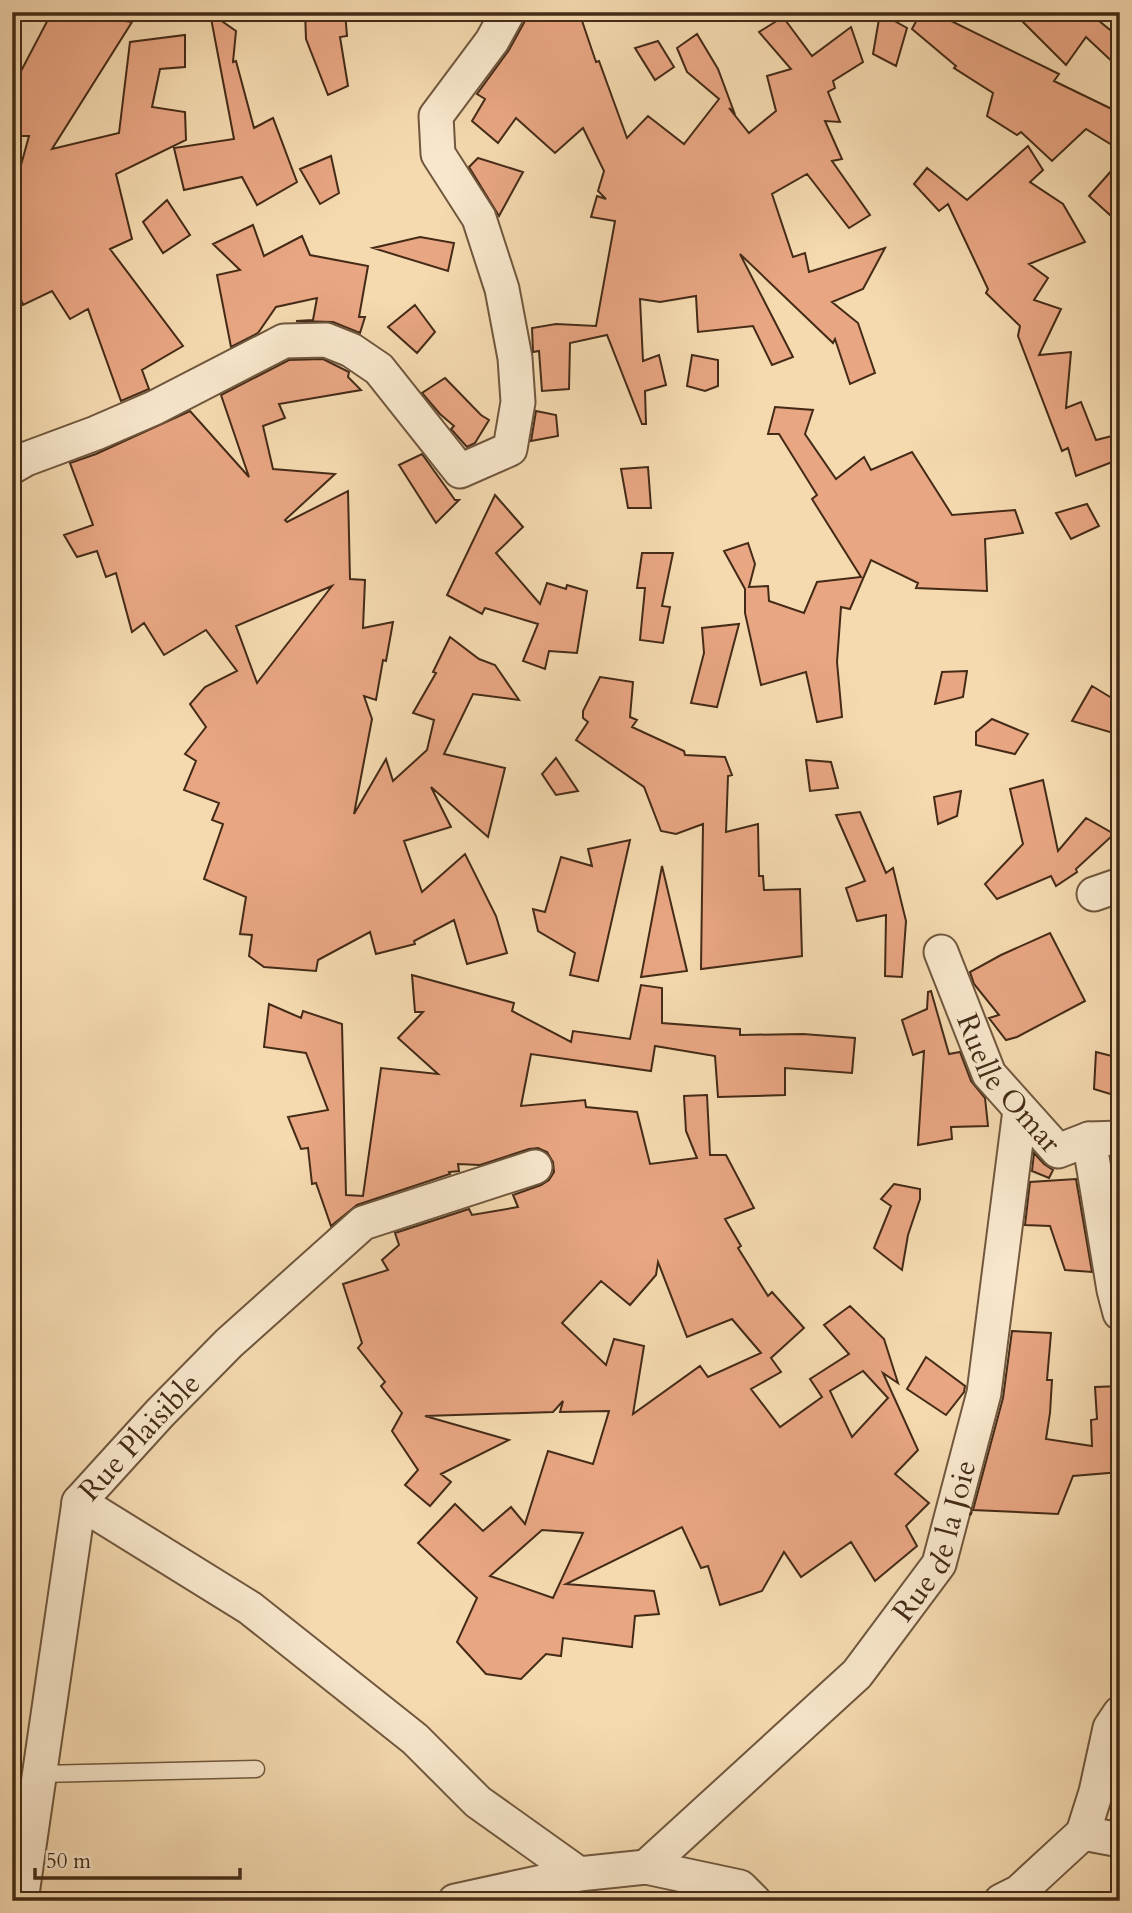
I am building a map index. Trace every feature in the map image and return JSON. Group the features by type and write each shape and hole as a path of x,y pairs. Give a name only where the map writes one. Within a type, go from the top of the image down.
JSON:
{"street":[{"path":"12,467 154,408 284,341 326,340 351,350 379,369 460,471 510,449 517,402 515,358 502,289 479,218 438,154 436,116 492,41 508,12"},
{"name":"Ruelle Omar","path":"941,952 989,1074 1020,1110 1058,1151 1105,1139"},
{"name":"Rue de la Joie","path":"646,1867 857,1674 939,1564 984,1393 1020,1110"},
{"path":"1105,1139 1114,1290 1120,1313"},
{"name":"Rue Plaisible","path":"21,1901 79,1502 160,1413 229,1343 363,1223 535,1167"},
{"path":"79,1502 250,1608 415,1739 478,1802 579,1874"},
{"path":"1001,1901 1019,1892 1083,1833 1096,1792 1110,1728 1120,1713"},
{"path":"1083,1833 1120,1840"},
{"path":"455,1901 579,1874 646,1867 740,1887 754,1901"}],"lane":[{"path":"40,1774 256,1769"}],"building":[{"path":"52,12 93,12 91,16 132,22 52,149 119,133 130,42 185,35 185,67 160,69 152,107 185,112 186,140 116,174 132,239 110,249 183,346 142,370 149,389 121,401 88,309 70,319 52,291 23,305 12,278 12,198 29,136 12,136 12,70 20,73"},
{"path":"305,12 345,12 347,36 340,37 348,86 328,95 306,39"},
{"path":"527,12 579,12 627,138 648,116 684,144 719,99 687,72 677,48 697,34 718,69 734,112 729,108 749,133 776,111 767,76 791,69 759,32 783,17 812,56 851,27 863,62 833,81 835,88 828,92 840,122 825,121 842,159 832,161 870,215 849,228 807,174 772,194 793,257 805,253 809,272 885,248 863,289 832,302 858,323 875,373 850,384 835,339 833,343 740,254 793,357 772,365 753,326 698,332 696,296 660,302 640,299 643,361 659,355 666,385 645,391 646,424 642,424 607,335 570,343 569,389 542,391 539,351 533,352 532,328 556,324 596,326 615,221 591,217 597,196 606,199 598,191 604,171 583,128 555,153 516,118 498,143 472,121 485,99 477,94 509,50"},
{"path":"921,12 933,12 1059,74 1054,81 1120,113 1120,150 1086,129 1052,161 1021,132 1017,135 987,116 993,93 954,68 956,66 912,29"},
{"path":"1061,12 1088,12 1120,38 1120,69 1086,37 1066,65 1021,20"},
{"path":"210,13 236,31 233,62 236,61 254,128 273,118 297,182 257,205 242,177 184,190 174,148 234,139"},
{"path":"880,13 907,28 896,66 873,54"},
{"path":"658,41 674,67 655,80 635,48"},
{"path":"1028,146 1043,170 1030,182 1063,204 1085,242 1029,264 1048,278 1034,300 1061,309 1039,355 1071,352 1066,408 1081,402 1096,440 1120,434 1120,459 1076,476 1068,448 1062,451 1018,336 1020,326 986,293 988,289 948,204 939,211 914,184 927,168 967,200"},
{"path":"331,156 339,193 320,204 300,169"},
{"path":"478,158 523,172 499,216 469,167"},
{"path":"1120,161 1120,202 1110,215 1089,196"},
{"path":"167,200 190,235 163,253 143,222"},
{"path":"253,225 264,256 302,236 310,255 368,266 359,317 365,317 360,333 333,322 296,321 313,320 317,298 276,307 258,333 231,347 217,275 240,270 213,244"},
{"path":"420,237 454,243 448,271 373,248"},
{"path":"415,305 435,332 417,353 388,327"},
{"path":"692,355 718,360 718,386 705,391 687,386"},
{"path":"323,359 349,372 348,377 361,390 279,404 285,418 263,426 273,469 335,474 285,520 287,522 348,491 350,579 365,580 363,628 393,622 376,700 364,696 372,719 354,814 386,759 393,781 427,750 434,720 413,713 436,673 433,672 450,637 479,659 495,665 519,700 473,694 444,754 505,768 488,837 431,787 451,827 404,841 422,892 465,854 496,916 507,953 467,964 454,920 414,941 415,944 376,954 370,932 318,960 316,971 264,967 249,956 252,935 240,934 246,897 204,879 223,824 212,820 219,803 184,790 196,761 185,754 206,727 190,704 205,687 237,671 206,630 164,655 144,623 132,632 116,573 106,577 97,551 77,557 64,535 93,525 70,463 190,411 249,477 221,395 289,360","holes":["332,586 257,683 236,626"]},
{"path":"445,378 489,420 475,443 467,447 451,429 454,426 422,393"},
{"path":"775,407 813,410 805,434 836,479 864,457 871,470 912,452 952,515 1015,510 1023,533 985,539 987,591 916,588 918,583 871,560 850,609 841,607 837,662 842,717 817,722 806,672 761,685 745,613 745,589 724,551 748,543 755,564 749,587 768,586 769,601 804,613 817,582 861,577 812,499 817,495 779,434 768,434"},
{"path":"536,411 556,415 558,436 531,441"},
{"path":"422,454 455,500 459,500 436,523 399,465"},
{"path":"648,467 651,508 628,508 621,469"},
{"path":"495,495 523,527 496,553 540,604 547,583 566,589 567,585 587,591 577,653 549,651 545,669 523,661 538,624 485,608 482,614 447,595"},
{"path":"1087,504 1099,526 1071,539 1056,513"},
{"path":"642,553 673,553 662,606 670,607 663,643 640,640 645,588 637,588"},
{"path":"739,624 717,707 691,703 704,653 702,628"},
{"path":"967,671 963,697 935,704 942,672"},
{"path":"600,677 633,682 630,717 637,720 632,727 684,751 685,755 725,757 732,775 728,776 726,832 758,824 759,876 763,876 764,890 800,889 802,956 701,969 703,824 676,834 661,831 644,787 576,740 588,722 583,718 583,711"},
{"path":"1092,686 1120,703 1120,735 1072,721"},
{"path":"992,719 1028,734 1015,754 976,745 976,732"},
{"path":"556,758 578,791 556,795 542,774"},
{"path":"806,760 831,762 838,788 810,791"},
{"path":"1043,780 1058,851 1086,818 1114,834 1076,869 1077,872 1056,886 1051,876 997,899 985,884 1023,844 1010,789"},
{"path":"961,791 957,816 938,824 934,797"},
{"path":"860,812 886,873 893,868 906,921 902,977 885,976 886,915 857,921 846,888 865,881 836,815"},
{"path":"630,840 598,981 570,975 575,953 538,931 533,909 545,912 561,857 592,866 588,849"},
{"path":"662,866 687,971 641,977"},
{"path":"1050,933 1085,1001 1017,1037 1006,1040 989,1018 999,1015 974,984 970,972"},
{"path":"412,975 514,1003 512,1011 571,1042 573,1031 630,1039 641,985 662,988 662,1023 740,1029 740,1035 803,1034 855,1038 852,1073 785,1068 785,1095 718,1097 715,1056 655,1046 651,1071 531,1054 521,1106 585,1100 586,1107 637,1112 650,1164 697,1158 686,1131 684,1096 707,1095 710,1155 726,1155 754,1208 725,1219 741,1246 738,1248 768,1296 772,1292 804,1328 771,1358 781,1372 751,1389 780,1427 822,1397 810,1379 849,1354 824,1325 850,1306 884,1339 898,1383 883,1373 918,1450 895,1474 929,1503 906,1526 917,1546 875,1581 851,1542 801,1577 784,1552 762,1591 720,1605 708,1566 701,1568 682,1527 566,1584 654,1591 659,1614 635,1616 632,1647 563,1638 561,1656 546,1654 521,1679 486,1674 457,1642 477,1598 418,1543 455,1504 483,1531 511,1507 525,1524 548,1451 593,1464 609,1411 560,1412 563,1401 553,1412 425,1416 509,1440 441,1474 451,1482 430,1506 405,1485 418,1470 392,1431 402,1413 381,1386 385,1382 358,1348 362,1343 343,1284 388,1270 382,1260 399,1245 395,1233 469,1209 472,1215 518,1207 513,1195 549,1180 554,1172 553,1162 547,1152 538,1148 480,1165 458,1164 459,1171 449,1172 450,1174 357,1205 331,1226 316,1183 312,1184 308,1148 301,1149 288,1117 328,1110 306,1053 264,1047 269,1004 301,1018 303,1011 342,1024 346,1195 363,1196 381,1068 438,1074 398,1038 423,1012 415,1012","holes":["658,1262 687,1337 732,1319 761,1353 708,1377 700,1366 633,1414 644,1346 614,1339 606,1365 562,1323 601,1281 630,1305 656,1275","863,1371 888,1398 852,1437 830,1391","542,1530 583,1533 553,1598 490,1576"]},
{"path":"931,991 949,1054 960,1052 971,1081 985,1098 988,1126 951,1127 952,1139 918,1145 924,1051 913,1055 902,1020 927,1009 928,992"},
{"path":"1096,1052 1120,1058 1120,1097 1094,1089"},
{"path":"1034,1153 1053,1170 1049,1178 1032,1171"},
{"path":"1076,1179 1092,1272 1065,1270 1050,1226 1025,1225 1030,1182"},
{"path":"894,1184 920,1189 920,1199 908,1235 902,1270 874,1248 891,1206 881,1199"},
{"path":"1012,1331 1051,1333 1047,1380 1052,1380 1046,1439 1092,1446 1091,1420 1097,1419 1095,1387 1120,1386 1120,1472 1073,1476 1058,1514 973,1510 1003,1398"},
{"path":"926,1357 965,1386 964,1392 946,1415 907,1389"}]}
